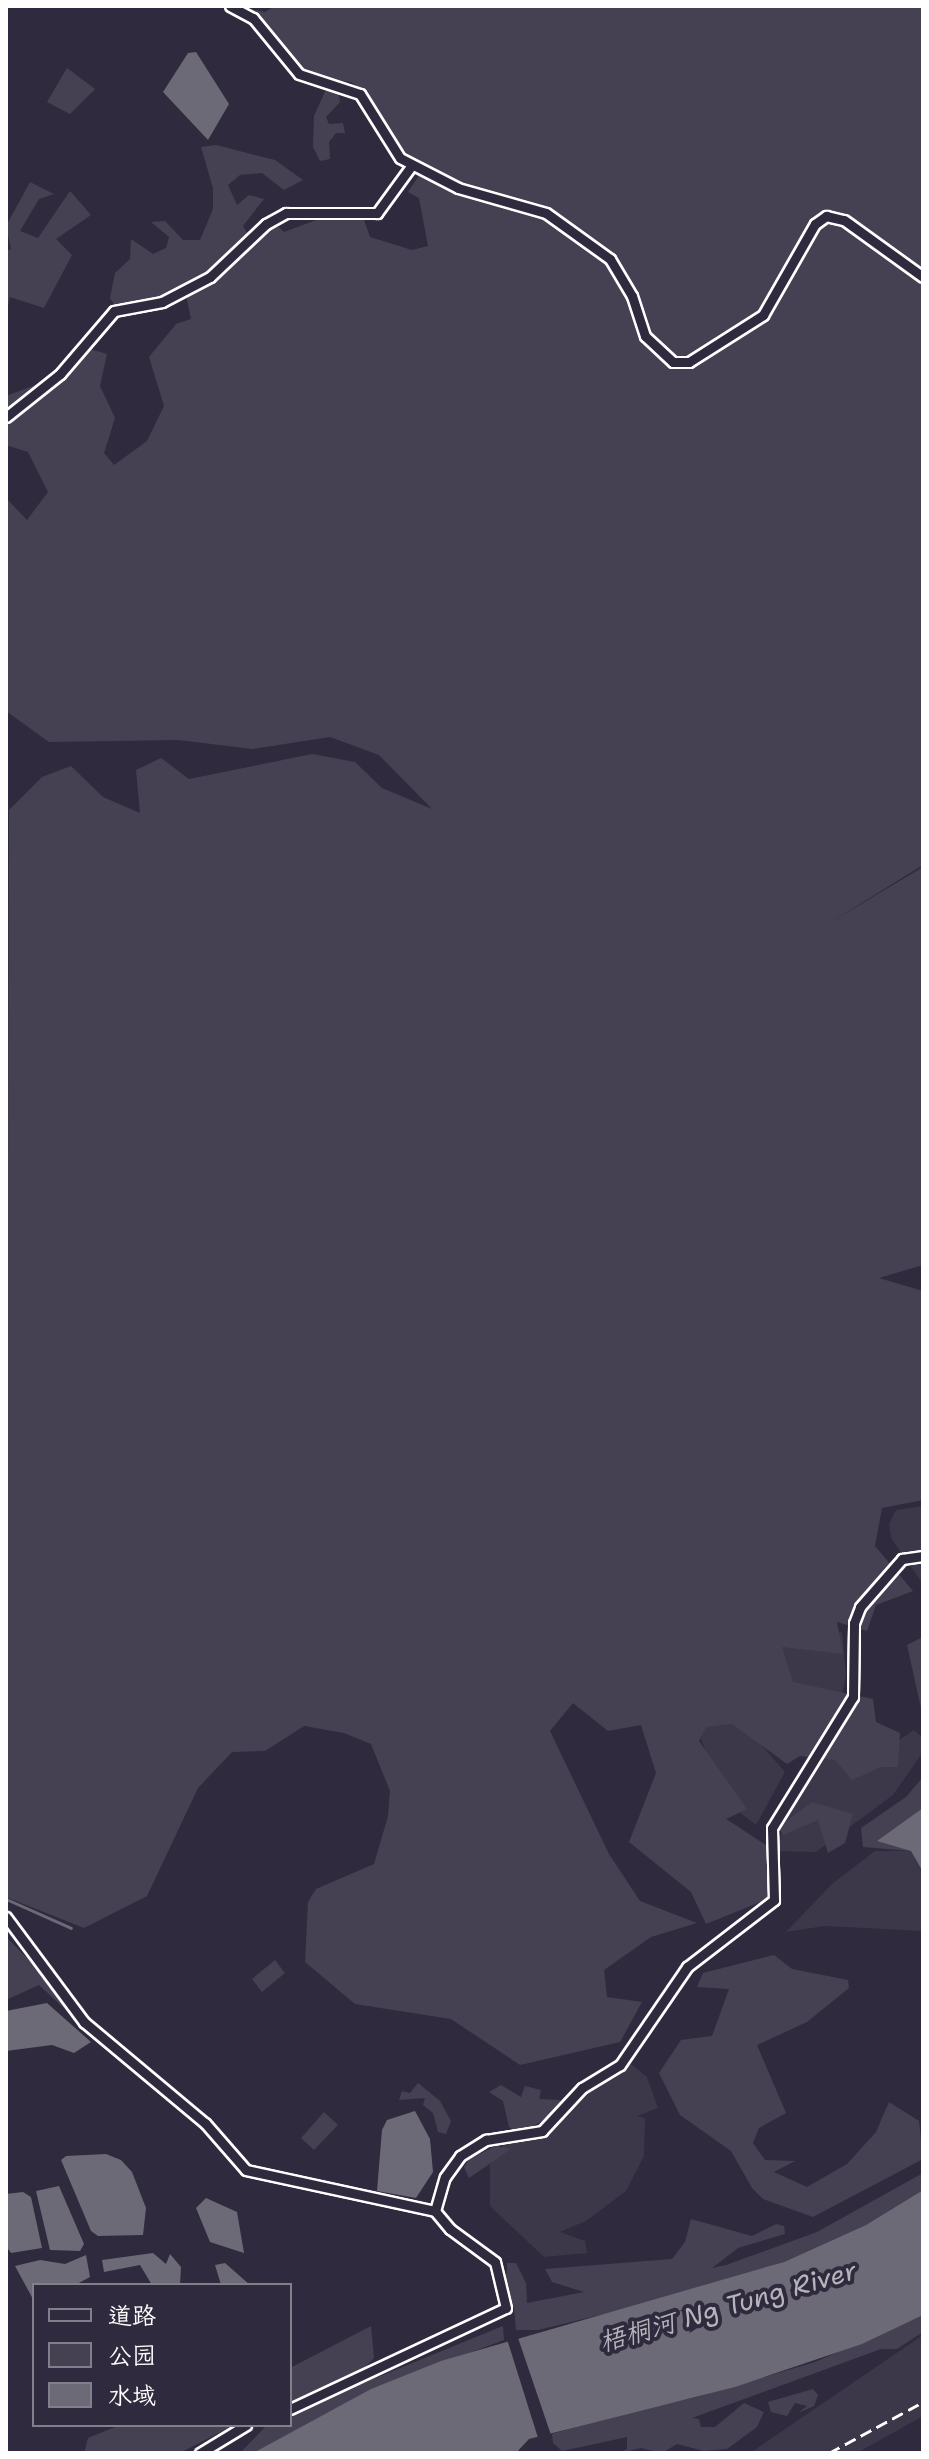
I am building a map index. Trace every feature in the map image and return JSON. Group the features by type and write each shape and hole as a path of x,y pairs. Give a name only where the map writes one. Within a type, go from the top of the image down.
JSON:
{"street":[{"path":"230,6 253,18 299,74 360,94 392,151 412,165 458,188 546,213 610,259 632,296 645,336 656,350 684,364 763,315 815,224 826,216 844,220 923,277"},
{"path":"6,417 57,377 114,311 162,302 210,277 266,224 286,213 380,212 412,165"},
{"path":"435,2211 445,2177 460,2156 486,2140 542,2131 582,2088 620,2065 687,1967 774,1900 772,1828 853,1697 854,1623 860,1607 902,1559 923,1556"},
{"path":"6,1917 69,2007 205,2123 246,2170 435,2211 450,2229 495,2262 506,2308 292,2408"},
{"path":"200,2453 243,2427"}],"shaded area":[{"path":"923,1506 923,1584 891,1538 889,1524 896,1510"},
{"path":"842,1632 846,1675 841,1700 797,1751 732,1649"},
{"path":"726,1704 785,1772 756,1825 726,1802 693,1719"},
{"path":"914,1730 923,1738 923,1752 893,1795 816,1852 777,1851 787,1812 836,1735 861,1766"},
{"path":"875,1851 911,1851 923,1872 923,1931 825,1926 786,1932 832,1884"},
{"path":"631,2064 647,2077 658,2108 637,2116 645,2118 644,2156 626,2191 586,2221 560,2232 585,2241 587,2253 544,2257 490,2206 490,2164 503,2145 547,2135 581,2091 586,2094"},
{"path":"923,2335 923,2416 857,2453 750,2453"}],"green space":[{"path":"275,6 923,6 923,865 826,925 923,867 923,1265 879,1278 923,1291 923,1500 882,1508 875,1546 913,1591 876,1605 867,1631 837,1622 843,1654 782,1647 793,1682 873,1699 876,1722 900,1733 898,1767 881,1767 852,1780 835,1760 800,1756 787,1764 732,1724 706,1727 699,1741 747,1809 726,1819 766,1845 768,1899 706,1924 691,1892 629,1842 656,1773 641,1725 608,1731 573,1703 550,1731 609,1854 640,1901 697,1923 651,1937 604,1970 607,1997 642,2002 620,2042 520,2065 451,2019 355,2004 305,1962 308,1902 316,1889 374,1864 388,1816 390,1791 371,1744 344,1733 304,1726 265,1751 232,1752 198,1788 147,1896 84,1928 6,1897 9,810 42,777 71,766 103,797 140,813 136,770 161,758 189,779 312,754 355,762 382,788 432,809 379,755 330,737 253,749 178,740 49,742 6,711 6,498 27,520 48,492 28,452 6,445 6,396 57,377 89,349 107,354 100,386 115,418 104,453 114,465 147,441 164,406 149,357 176,324 191,319 185,290 177,289 162,302 118,310 110,298 115,273 130,259 131,239 153,254 166,248 169,237 151,222 165,221 183,240 200,240 213,209 213,188 201,147 216,145 275,160 303,180 284,190 262,173 240,175 228,185 237,205 249,195 264,199 243,226 250,238 274,223 284,232 338,212 364,220 370,237 412,250 428,246 419,198 408,192 422,171 389,138 361,89 351,82 306,75 250,9 265,12"},
{"path":"67,68 95,89 70,114 47,102"},
{"path":"328,85 338,88 340,102 326,117 329,124 343,123 345,133 336,133 329,142 330,159 320,161 313,147 314,116"},
{"path":"30,182 54,194 39,199 20,231 38,238 70,191 91,215 56,239 72,255 44,308 10,297 6,314 6,251 11,249 6,226"},
{"path":"923,1637 923,1717 907,1645"},
{"path":"923,1777 923,1869 911,1851 863,1847 861,1828 906,1797"},
{"path":"812,1802 853,1814 845,1843 828,1853 818,1820 783,1835 778,1827"},
{"path":"6,1937 41,1972 67,2011 39,1985 6,2000"},
{"path":"774,1955 792,1969 848,1980 849,1988 807,2022 757,2045 786,2113 759,2128 753,2143 765,2160 795,2161 774,2172 807,2187 847,2164 876,2132 889,2102 919,2121 923,2159 813,2217 763,2199 752,2188 731,2151 680,2115 659,2073 681,2040 712,2036 729,1989 697,1987 703,1973"},
{"path":"275,1960 285,1973 262,1992 252,1979"},
{"path":"418,2083 440,2101 451,2121 446,2134 438,2132 433,2113 423,2105 425,2098 399,2100 402,2091 410,2093"},
{"path":"501,2085 521,2097 525,2086 541,2090 539,2099 560,2100 564,2109 519,2134 509,2127 503,2101 489,2092"},
{"path":"324,2112 338,2125 314,2150 301,2138"},
{"path":"496,2146 511,2149 469,2178 464,2167 469,2159"},
{"path":"923,2173 923,2190 866,2225 784,2262 687,2294 538,2330 516,2330 514,2308 500,2291 498,2280 507,2273 507,2263 516,2263 526,2283 527,2303 584,2292 552,2282 545,2269 672,2259 685,2242 691,2219 752,2236 776,2224 784,2226 785,2234 738,2248 712,2268 726,2265 817,2232"},
{"path":"923,2315 923,2332 897,2349 881,2349 692,2418 699,2419 701,2427 715,2427 744,2403 764,2412 757,2427 727,2449 704,2451 677,2444 662,2453 641,2448 620,2453 627,2449 627,2437 562,2451 553,2443 552,2434 611,2416 697,2397 815,2362"},
{"path":"371,2326 374,2358 359,2373 292,2401 292,2367"},
{"path":"503,2326 504,2340 372,2389 253,2453 240,2453 265,2427 292,2427 292,2412"},
{"path":"813,2389 818,2395 814,2406 798,2413 807,2406 795,2403 787,2416 771,2412 768,2402"},
{"path":"115,2427 230,2427 180,2453 84,2453 88,2438"}],"water":[{"path":"196,52 229,104 208,140 163,92 188,53"},
{"path":"923,1808 923,1872 911,1851 877,1841"},
{"path":"47,2003 91,2042 74,2053 52,2045 6,2051 6,2011"},
{"path":"415,2111 430,2139 433,2172 416,2198 377,2191 382,2130 387,2120"},
{"path":"106,2154 121,2160 132,2172 146,2208 143,2235 98,2236 91,2231 61,2160 66,2156"},
{"path":"59,2186 84,2244 80,2251 50,2250 36,2191"},
{"name":"梧桐河 Ng Tung River","path":"923,2190 923,2315 862,2344 735,2387 529,2439 516,2453 253,2453 371,2389 441,2361 784,2262 866,2225"},
{"path":"23,2192 31,2197 42,2248 11,2253 6,2246 6,2194"},
{"path":"206,2198 237,2212 244,2253 210,2242 196,2208"},
{"path":"153,2253 166,2264 170,2254 181,2267 180,2283 151,2283 140,2265 104,2272 102,2260"},
{"path":"86,2255 90,2277 79,2283 32,2283 32,2297 15,2266 40,2260 65,2264"},
{"path":"225,2263 248,2283 220,2283 215,2265"}],"pier":[{"path":"516,2332 552,2438 539,2441 506,2336"}],"waterway":[{"path":"6,1899 71,1928"}],"railway":[{"path":"829,2453 923,2402"}]}
